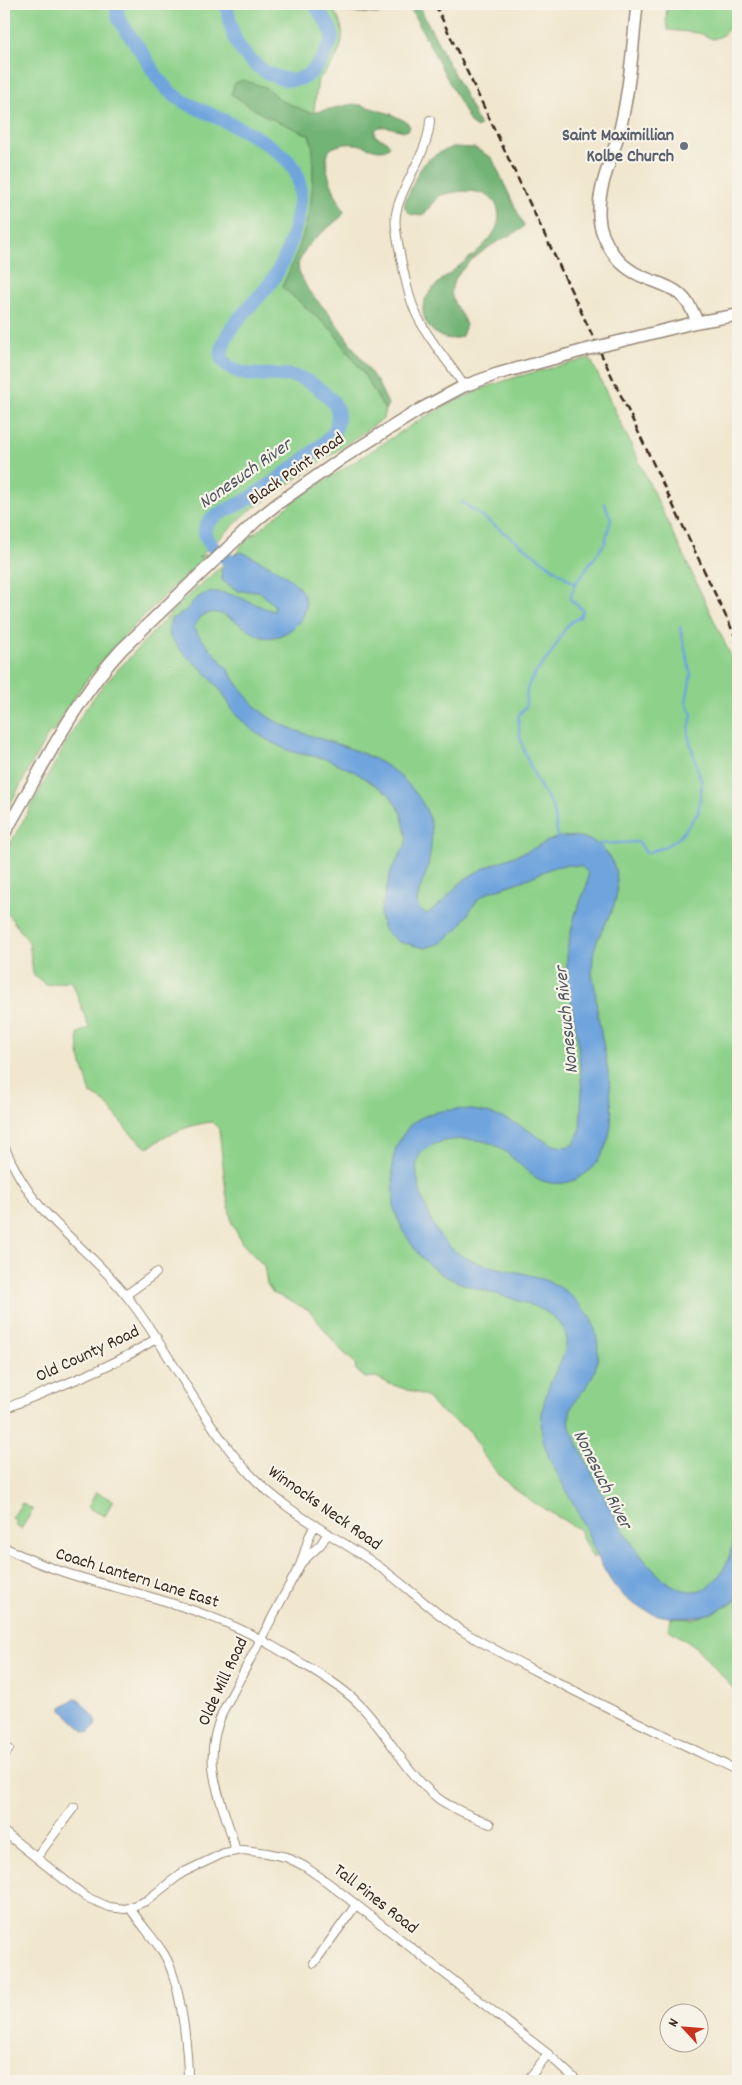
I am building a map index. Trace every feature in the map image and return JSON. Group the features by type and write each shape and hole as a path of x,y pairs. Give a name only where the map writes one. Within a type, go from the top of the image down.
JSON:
{"main road":[{"path":"637,4 625,103 617,142 600,198 600,222 608,245 620,261 636,274 669,286 683,295 691,306 698,322"},
{"name":"Black Point Road","path":"4,834 74,710 122,649 268,510 316,476 419,410 464,386 497,374 585,350 698,322 738,315"}],"street":[{"path":"430,120 425,141 398,207 397,236 404,274 416,315 426,333 453,366 464,386"},
{"name":"Winnocks Neck Road","path":"4,1146 19,1177 40,1207 98,1264 126,1295 158,1338 211,1422 242,1466 270,1493 374,1563 441,1616 480,1641 586,1697 738,1771"},
{"path":"126,1295 156,1273"},
{"name":"Old County Road","path":"4,1409 96,1371 141,1349 158,1338"},
{"name":"Olde Mill Road","path":"236,1851 216,1784 212,1763 212,1749 220,1717 301,1563 315,1525"},
{"name":"Olde Mill Road","path":"301,1563 317,1549 328,1533"},
{"name":"Coach Lantern Lane East","path":"4,1547 31,1561 62,1572 173,1604 243,1630 261,1639 349,1694 378,1726 413,1773 437,1798 451,1807 490,1824"},
{"path":"4,1756 9,1749"},
{"path":"37,1857 74,1807"},
{"path":"4,1832 93,1901 118,1909 130,1908 164,1954 172,1973 187,2048 188,2081"},
{"name":"Tall Pines Road","path":"130,1908 146,1901 177,1876 194,1866 224,1853 236,1851 267,1853 295,1861 327,1882 548,2054 578,2081"},
{"path":"314,1963 356,1905"},
{"path":"527,2081 548,2054"}],"green space":[{"path":"4,4 330,4 342,30 341,44 333,63 318,79 310,139 313,145 313,196 300,249 282,287 332,330 363,373 385,410 383,419 248,512 198,558 208,554 149,611 87,679 53,733 51,731 46,738 4,815"},
{"path":"330,4 399,4 379,14 347,12 332,7"},
{"path":"408,4 418,4 472,109 480,126 477,128 471,124"},
{"path":"667,4 738,4 738,9 728,30 713,39 699,33 668,30 666,20"},
{"path":"243,80 265,87 282,101 311,113 353,104 361,105 391,114 407,122 410,127 407,131 384,127 377,128 375,136 386,141 390,146 386,149 377,150 359,144 351,144 336,146 330,149 327,156 328,173 344,212 341,217 312,241 298,264 299,272 308,290 331,316 378,383 388,404 385,410 363,373 332,330 282,287 305,230 311,201 312,143 309,135 265,116 231,94 235,83"},
{"path":"453,147 475,148 492,158 524,226 478,255 469,262 455,279 452,297 466,325 462,336 448,339 435,333 426,322 423,308 424,301 439,282 485,244 494,233 498,222 498,210 494,201 490,197 478,192 458,192 438,196 425,213 420,216 410,214 405,208 405,202 422,167 433,156"},
{"path":"590,358 738,671 738,1491 733,1551 717,1584 688,1595 648,1570 623,1535 593,1558 581,1536 580,1530 513,1488 483,1455 470,1431 437,1409 426,1396 387,1383 376,1377 365,1378 356,1370 355,1363 339,1348 309,1310 273,1293 267,1284 264,1266 242,1243 232,1223 226,1192 219,1129 212,1122 195,1125 170,1135 147,1148 128,1131 105,1102 91,1094 79,1054 78,1033 89,1028 72,981 46,985 33,974 29,942 4,909 4,855 84,711 101,688 182,601 239,550 242,544 298,498 423,418 484,388 516,377"},
{"path":"96,1492 113,1500 105,1516 88,1508"},
{"path":"22,1503 33,1510 21,1529 15,1525 17,1522 12,1518"},
{"path":"738,1598 738,1694 697,1648 668,1629 670,1618 694,1619 730,1605"}],"water":[{"path":"242,552 282,573 300,588 305,597 306,607 302,617 288,631 272,637 263,637 256,634 225,615 217,613 209,613 201,617 195,624 194,629 221,661 251,702 267,716 293,729 360,752 376,760 404,780 413,790 427,812 432,830 427,870 417,903 421,910 427,914 463,881 481,870 557,838 568,836 589,840 597,844 611,859 617,880 616,897 595,948 592,974 608,1071 612,1113 609,1138 598,1161 580,1178 556,1183 537,1178 506,1152 493,1144 474,1140 450,1140 428,1147 421,1153 417,1162 418,1179 426,1208 439,1235 456,1252 475,1262 539,1278 560,1288 579,1304 590,1318 597,1338 597,1361 593,1376 572,1407 569,1419 570,1427 623,1530 642,1557 662,1578 683,1590 703,1589 717,1579 726,1564 732,1546 738,1485 738,1598 723,1608 688,1618 653,1613 637,1606 623,1595 611,1581 596,1554 576,1508 551,1462 542,1434 541,1428 545,1400 565,1350 566,1334 562,1326 547,1312 535,1306 463,1284 436,1270 421,1257 407,1238 394,1209 392,1167 397,1145 412,1123 430,1114 452,1110 477,1111 512,1122 554,1145 561,1147 574,1144 580,1130 582,1090 577,1035 567,978 567,949 575,915 587,885 588,873 581,866 566,865 554,867 522,881 489,892 478,899 458,929 441,943 425,948 399,942 385,931 380,914 391,871 405,846 407,838 401,812 389,794 355,772 327,759 292,752 253,731 235,714 222,692 203,670 183,653 170,637 171,619 185,611 197,598 208,593 217,592 237,596 274,611 275,606 259,591 238,591 222,580 221,569 237,553"},
{"path":"75,1698 96,1719 95,1726 88,1733 62,1710 62,1707"}],"waterway":[{"name":"Nonesuch River","path":"118,4 119,19 158,78 172,94 186,103 247,132 272,147 292,165 299,181 300,203 292,237 285,256 277,273 266,288 232,328 222,349 222,360 239,372 257,375 287,375 307,381 330,398 338,412 337,421 334,432 306,458 256,494 216,516 207,524 205,535 208,541 220,553 245,571"},
{"name":"Nonesuch River","path":"226,4 230,25 243,52 264,71 290,80 303,78 312,71 324,57 331,40 332,34 329,26 314,4"},
{"path":"462,502 575,584"},
{"path":"558,838 553,807 538,783 525,754 520,737 518,716 526,707 527,689 533,676 552,652 566,627 580,617 583,610 570,599 575,584 605,543 611,519 605,504"},
{"path":"598,844 639,842 646,853 664,847 679,838 698,813 702,784 688,735 692,714 686,702 691,675 680,627"}],"railway":[{"path":"435,4 738,642"}],"place":[{"name":"Saint Maximillian Kolbe Church","path":"684,146"}]}
